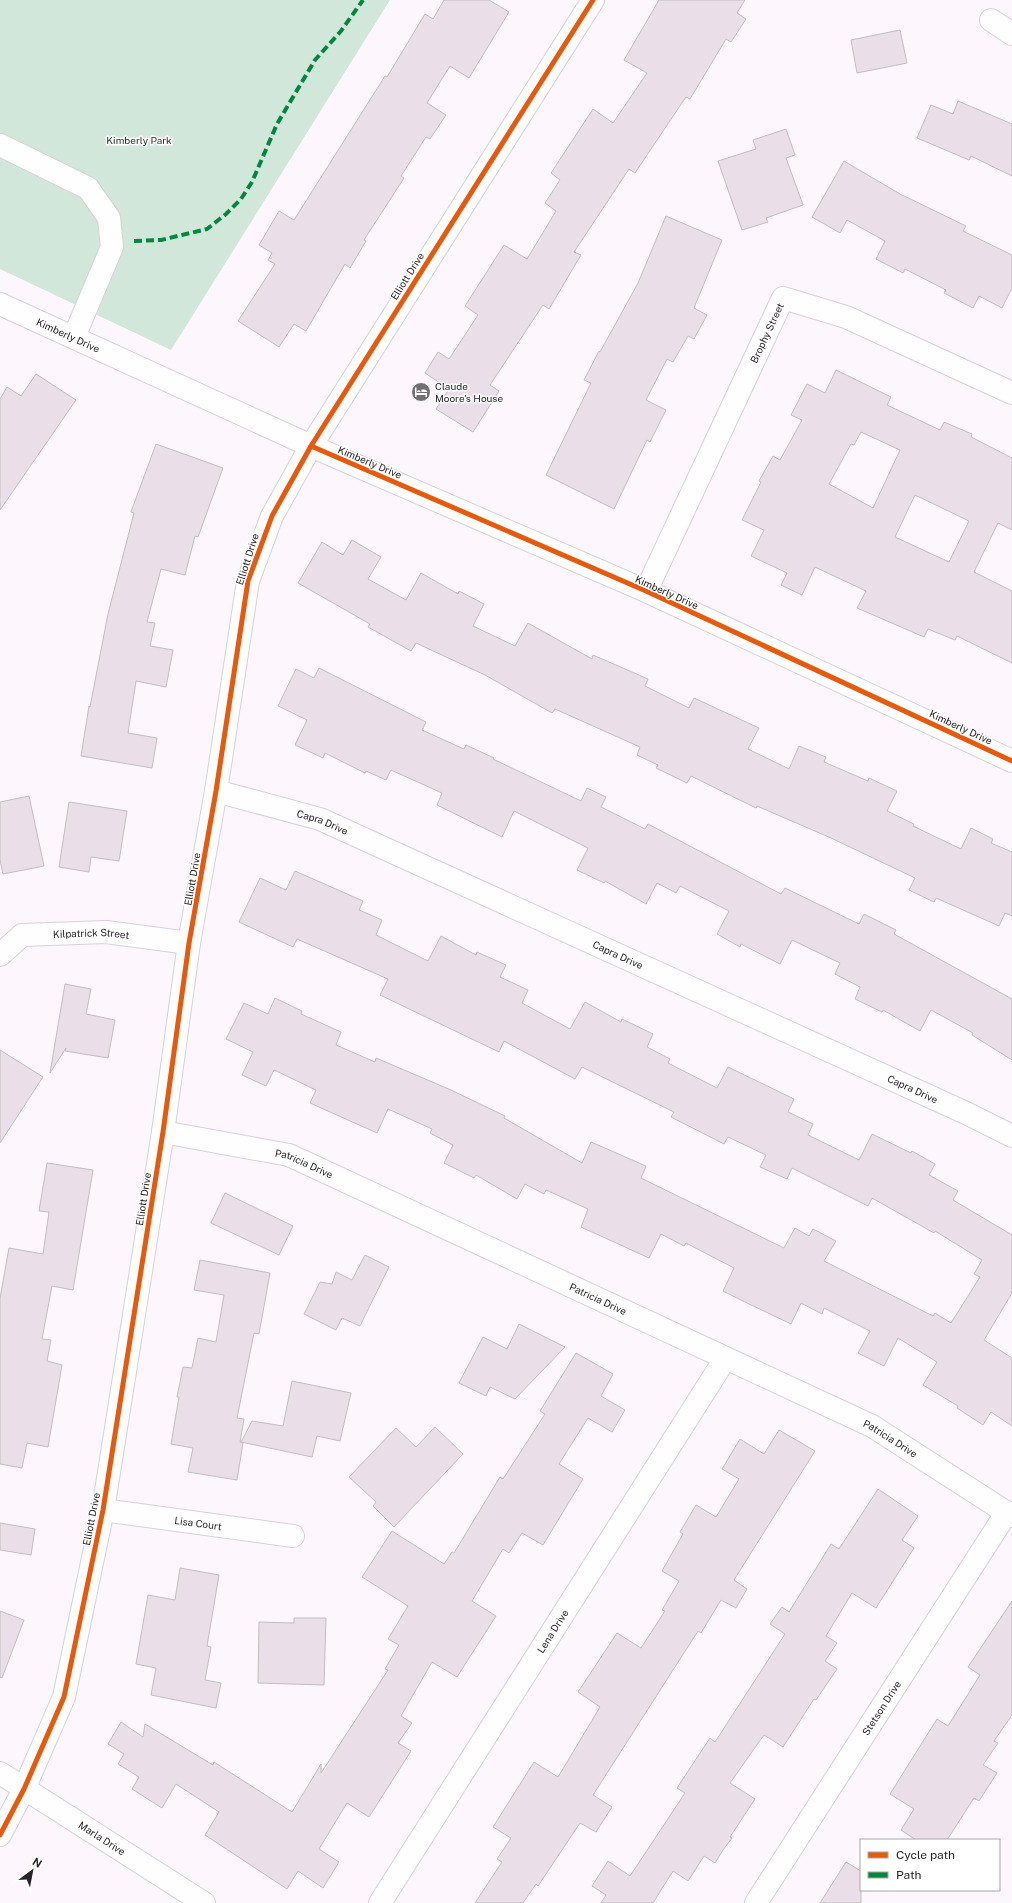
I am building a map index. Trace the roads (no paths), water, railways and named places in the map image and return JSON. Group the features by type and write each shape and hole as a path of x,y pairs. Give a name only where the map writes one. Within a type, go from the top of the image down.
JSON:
{"street":[{"name":"Elliott Drive","path":"0,1835 24,1788 64,1696 103,1510 163,1132 189,943 216,791 248,581 272,516 311,446 593,0"},
{"path":"991,20 1012,34"},
{"path":"0,145 88,188 109,218 112,247 74,337"},
{"name":"Brophy Street","path":"646,591 783,298 846,317 1012,393"},
{"name":"Kimberly Drive","path":"0,304 311,446 646,591 1012,761"},
{"name":"Capra Drive","path":"216,791 320,819 959,1110 1012,1136"},
{"name":"Kilpatrick Street","path":"0,955 22,935 106,932 189,943"},
{"name":"Patricia Drive","path":"163,1132 289,1155 725,1360 872,1426 1009,1514"},
{"name":"Lena Drive","path":"380,1903 725,1360"},
{"name":"Lisa Court","path":"103,1510 293,1536"},
{"name":"Stetson Drive","path":"756,1903 1009,1514"},
{"name":"Marla Drive","path":"0,1773 204,1903"}],"place":[{"name":"Claude Moore’s House","path":"421,392"}],"park label":[{"name":"Kimberly Park","path":"139,140"}]}
